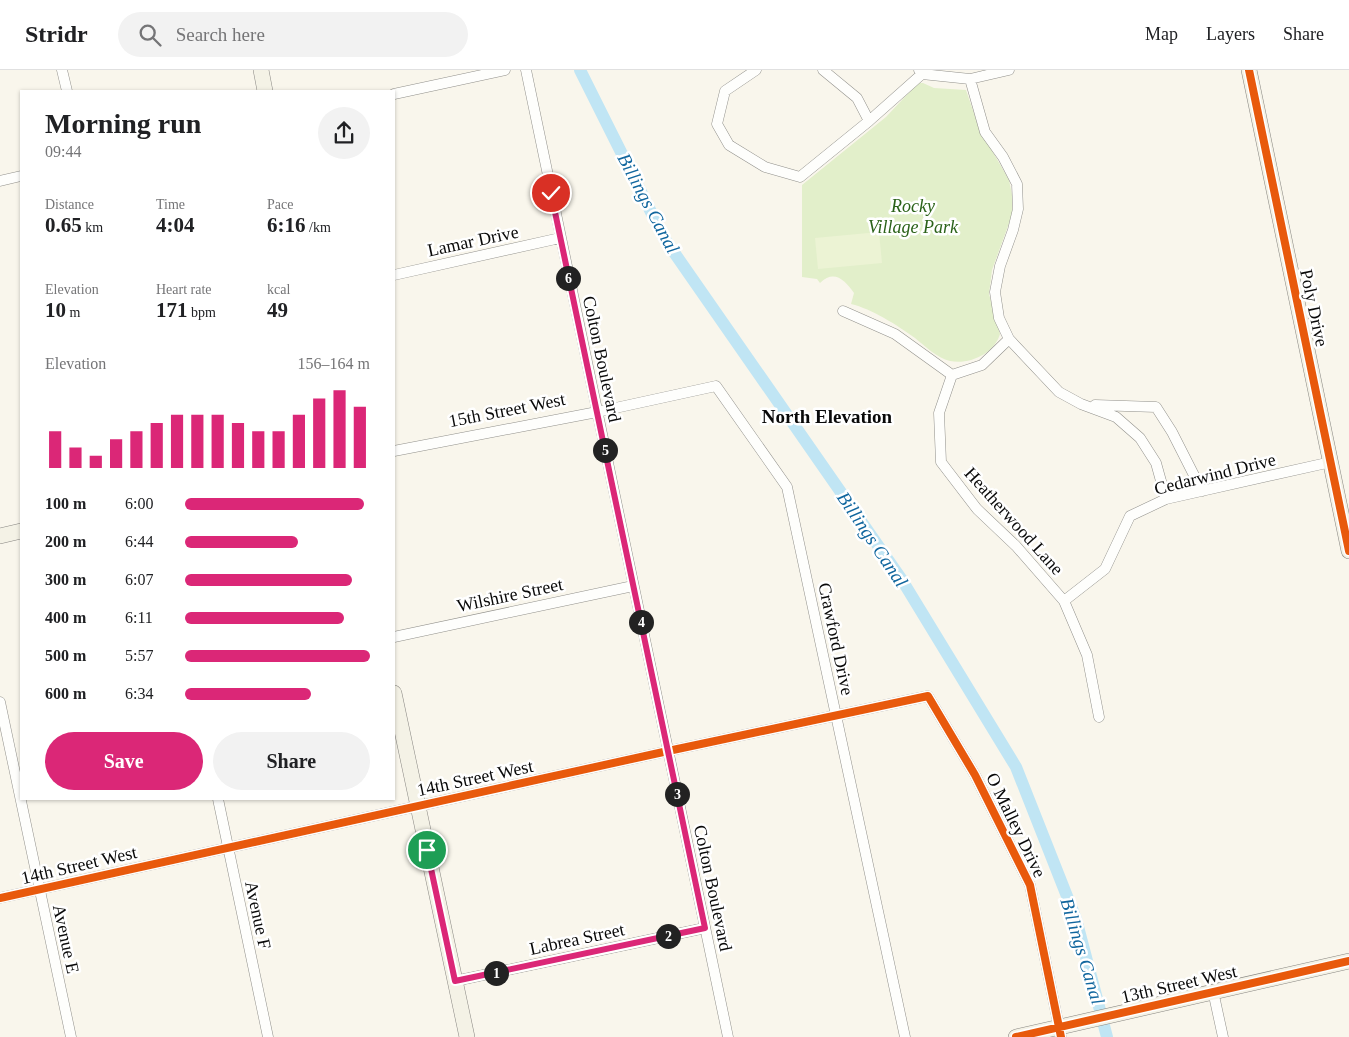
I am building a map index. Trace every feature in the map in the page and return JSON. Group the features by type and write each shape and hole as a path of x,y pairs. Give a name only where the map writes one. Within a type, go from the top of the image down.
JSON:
{"street":[{"path":"62,70 67,90"},
{"path":"261,70 265,90"},
{"path":"395,94 505,70"},
{"name":"Colton Boulevard","path":"526,70 728,1037"},
{"path":"756,70 725,91 717,124 729,145 766,167 800,177 869,121 922,71 970,79 1009,70"},
{"path":"823,70 857,98 869,121"},
{"name":"Poly Drive","path":"1249,70 1349,551"},
{"path":"970,79 985,132 1003,157 1017,184 1018,209 1013,230 1000,266 995,292 999,318 1008,338 1059,392 1081,404 1116,417 1140,438 1156,462 1166,499"},
{"path":"0,181 20,176"},
{"name":"Lamar Drive","path":"395,275 560,238"},
{"path":"843,311 894,334 952,374 982,365 1008,338"},
{"name":"Heatherwood Lane","path":"952,374 939,413 941,462 976,509 1016,546 1064,601"},
{"name":"15th Street West","path":"395,452 597,412 716,386"},
{"name":"Crawford Drive","path":"716,386 787,487 905,1037"},
{"path":"1081,404 1156,407 1172,432 1202,491"},
{"name":"Cedarwind Drive","path":"1064,601 1105,569 1130,516 1166,499 1331,462"},
{"path":"0,536 20,531"},
{"name":"Wilshire Street","path":"395,637 633,586"},
{"path":"1064,601 1087,655 1098,717"},
{"name":"14th Street West","path":"0,898 668,751 928,696"},
{"name":"O Malley Drive","path":"928,696 975,775 1030,885 1060,1032"},
{"path":"395,698 467,1037"},
{"name":"Avenue E","path":"0,702 20,798"},
{"name":"Avenue E","path":"20,800 70,1037"},
{"name":"Avenue F","path":"218,800 268,1037"},
{"name":"Labrea Street","path":"455,981 705,928"},
{"name":"13th Street West","path":"1016,1037 1060,1032 1092,1019 1349,961"},
{"path":"1213,991 1223,1037"}],"green space":[{"name":"Rocky Village Park","path":"918,83 934,88 966,90 979,128 1009,180 1012,195 1012,215 992,270 989,294 1000,334 997,341 987,352 965,361 950,361 940,357 892,323 851,304 854,293 843,280 830,277 820,283 817,279 802,277 802,185 886,117"},
{"path":"879,232 882,263 818,269 815,238"}],"waterway":[{"name":"Billings Canal","path":"580,70 664,238 902,580 1016,767 1076,919 1107,1037"}],"cycle path":[{"path":"1249,70 1349,551"},
{"path":"0,898 668,751 928,696 975,775 1030,885 1061,1037"},
{"path":"1016,1037 1349,961"}],"district":[{"name":"North Elevation","path":"827,416"}],"route":[{"path":"427,850 455,981 705,928 551,193"}]}
